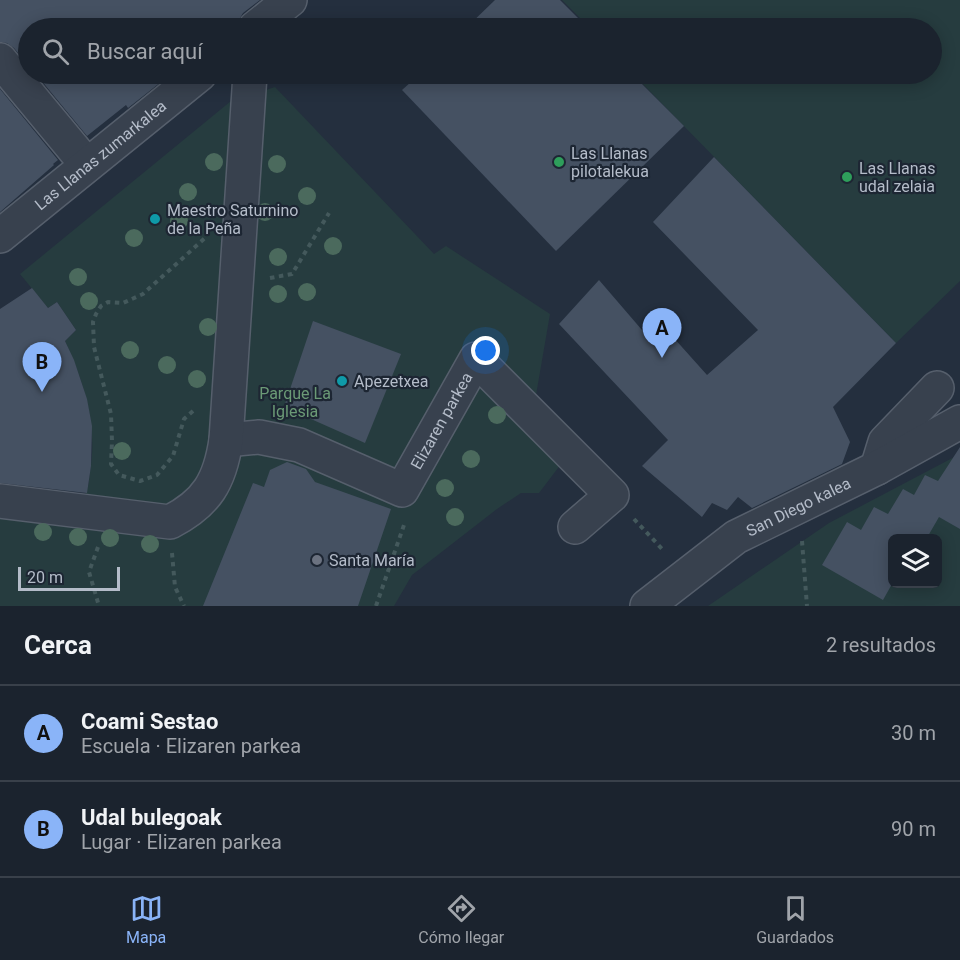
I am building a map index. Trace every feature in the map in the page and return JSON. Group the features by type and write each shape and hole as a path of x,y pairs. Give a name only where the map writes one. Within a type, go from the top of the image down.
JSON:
{"street":[{"path":"268,18 290,0"},
{"path":"0,60 18,82"},
{"path":"20,84 87,165"},
{"name":"Las Llanas zumarkalea","path":"0,236 188,84"},
{"path":"0,501 170,522 186,514 195,506 217,479 224,458 226,440 242,206 258,84"},
{"name":"Elizaren parkea","path":"226,440 259,437 298,445 402,490 476,359 612,495 575,527"},
{"path":"877,468 885,442 937,388"},
{"name":"San Diego kalea","path":"647,606 736,537 877,468 960,422"}],"path":[{"path":"229,404 196,408 184,419 172,456 157,475 140,481 119,475 111,464 111,414 94,347 93,322 101,306 108,302 123,303 143,294 242,206"},
{"path":"237,272 262,279 292,274 329,213"},
{"path":"376,606 404,525 402,490"},
{"path":"800,506 807,606"},
{"path":"99,606 89,572 110,515"},
{"path":"170,522 175,587 184,606"}],"green space":[{"name":"Las Llanas udal zelaia","path":"562,0 960,0 960,281 896,343 643,84 942,84 942,18 580,18"},
{"name":"Parque La Iglesia","path":"275,87 434,254 446,246 550,314 535,401 577,443 539,493 521,493 412,575 394,606 0,606 0,490 83,499 88,486 92,455 88,405 65,341 76,330 57,302 48,308 20,274 231,101"},
{"path":"960,454 960,606 708,606 829,523"}],"building":[{"path":"0,0 260,0 240,18 18,18 18,53 7,43 0,42"},
{"path":"495,0 560,0 578,18 476,18"},
{"path":"44,84 158,84 128,108 126,105 87,136"},
{"name":"Las Llanas pilotalekua","path":"409,84 642,84 684,126 556,251 402,90"},
{"path":"0,89 58,160 0,212"},
{"path":"714,157 896,343 833,407 850,442 842,464 752,508 738,497 727,510 712,503 702,517 642,466 668,440 559,324 599,280 648,337 660,328 673,337 707,375 758,330 653,222"},
{"path":"32,288 48,308 57,302 76,330 65,341 87,399 92,426 91,466 87,493 0,483 0,309"},
{"name":"Apezetxea","path":"313,321 401,354 365,443 284,407"},
{"path":"960,447 960,529 939,517 929,534 888,534 890,588 883,600 822,565 847,522 861,530 874,507 888,514 903,489 914,495 925,475 938,481"},
{"name":"Santa María","path":"287,462 306,469 315,482 391,509 358,606 203,606 253,483 264,487 270,470"}],"place":[{"name":"Las Llanas pilotalekua","path":"559,162"},
{"name":"Las Llanas udal zelaia","path":"847,177"},
{"name":"Maestro Saturnino de la Peña","path":"155,219"},
{"name":"Coami Sestao","path":"662,358"},
{"name":"Apezetxea","path":"342,381"},
{"name":"Udal bulegoak","path":"42,392"},
{"name":"Santa María","path":"317,560"}]}
